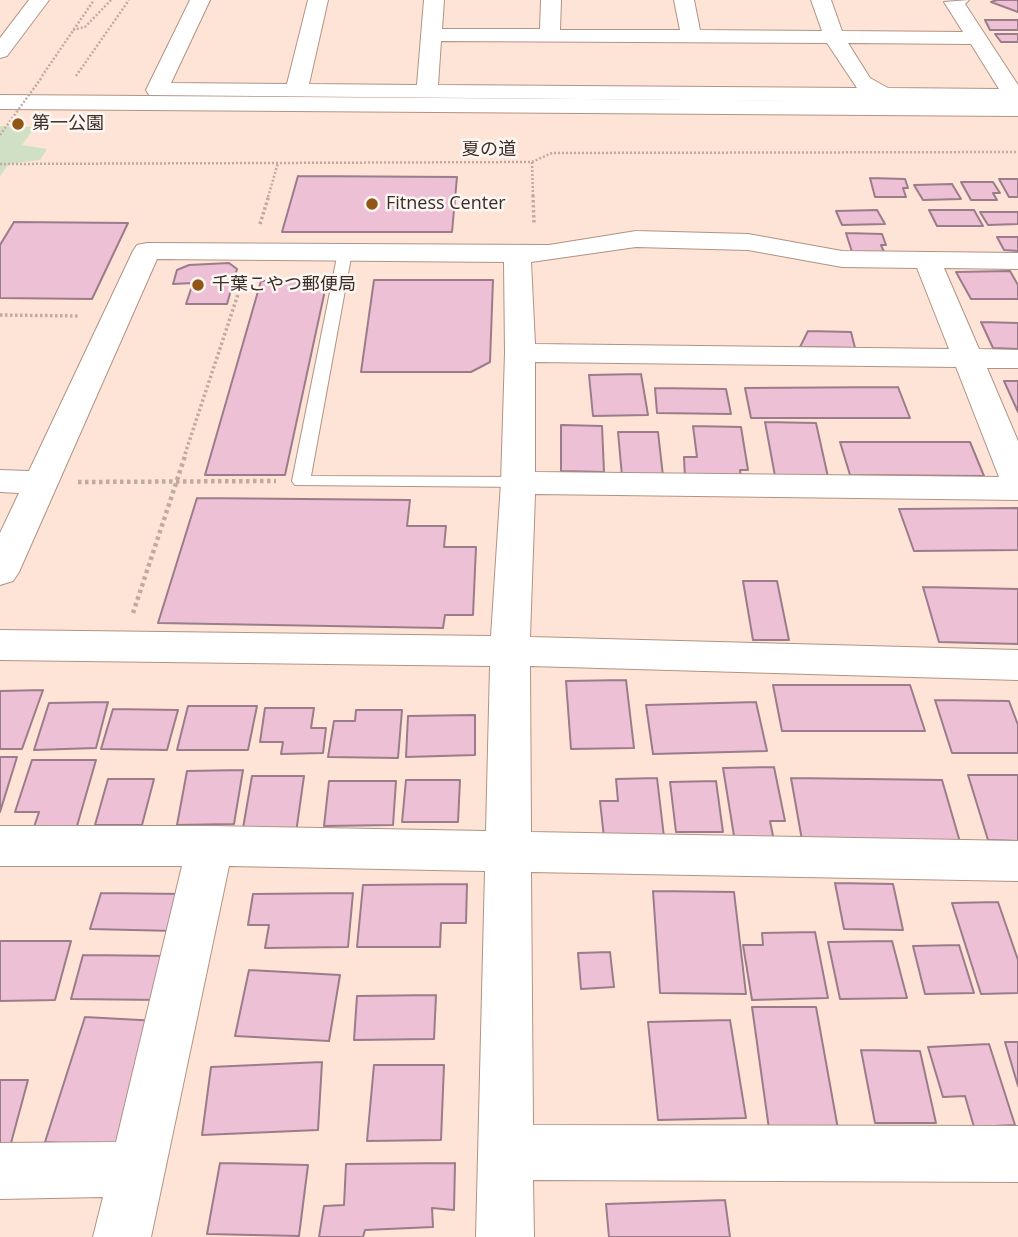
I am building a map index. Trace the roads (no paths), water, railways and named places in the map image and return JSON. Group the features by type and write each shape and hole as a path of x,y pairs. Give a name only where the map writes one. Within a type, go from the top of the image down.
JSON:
{"street":[{"path":"0,52 8,30 39,0"},
{"path":"200,0 157,90 883,95 1017,102"},
{"path":"296,91 318,0"},
{"path":"427,92 434,0"},
{"path":"550,34 551,0"},
{"path":"684,0 691,35"},
{"path":"821,0 835,39 862,82 883,95"},
{"path":"959,0 954,2 1017,102"},
{"path":"431,35 691,35 835,39 975,37"},
{"path":"0,102 1017,102"},
{"path":"0,117 1018,124"},
{"path":"0,572 120,316 147,251 526,254 636,239 748,242 842,259 1018,261"},
{"path":"505,1237 510,651 526,254"},
{"path":"928,260 1018,481"},
{"path":"520,353 1018,359"},
{"path":"0,481 40,482"},
{"path":"518,484 1018,489"},
{"path":"0,645 510,651 1018,665"},
{"path":"0,846 210,846 1018,861"},
{"path":"122,1237 210,846"},
{"path":"504,1152 1018,1154"},
{"path":"0,1171 137,1170"}],"lane":[{"path":"345,252 301,481 518,484"}],"place":[{"name":"第一公園","path":"18,124"},
{"name":"Fitness Center","path":"372,204"},
{"name":"千葉こやつ郵便局","path":"198,285"}]}
